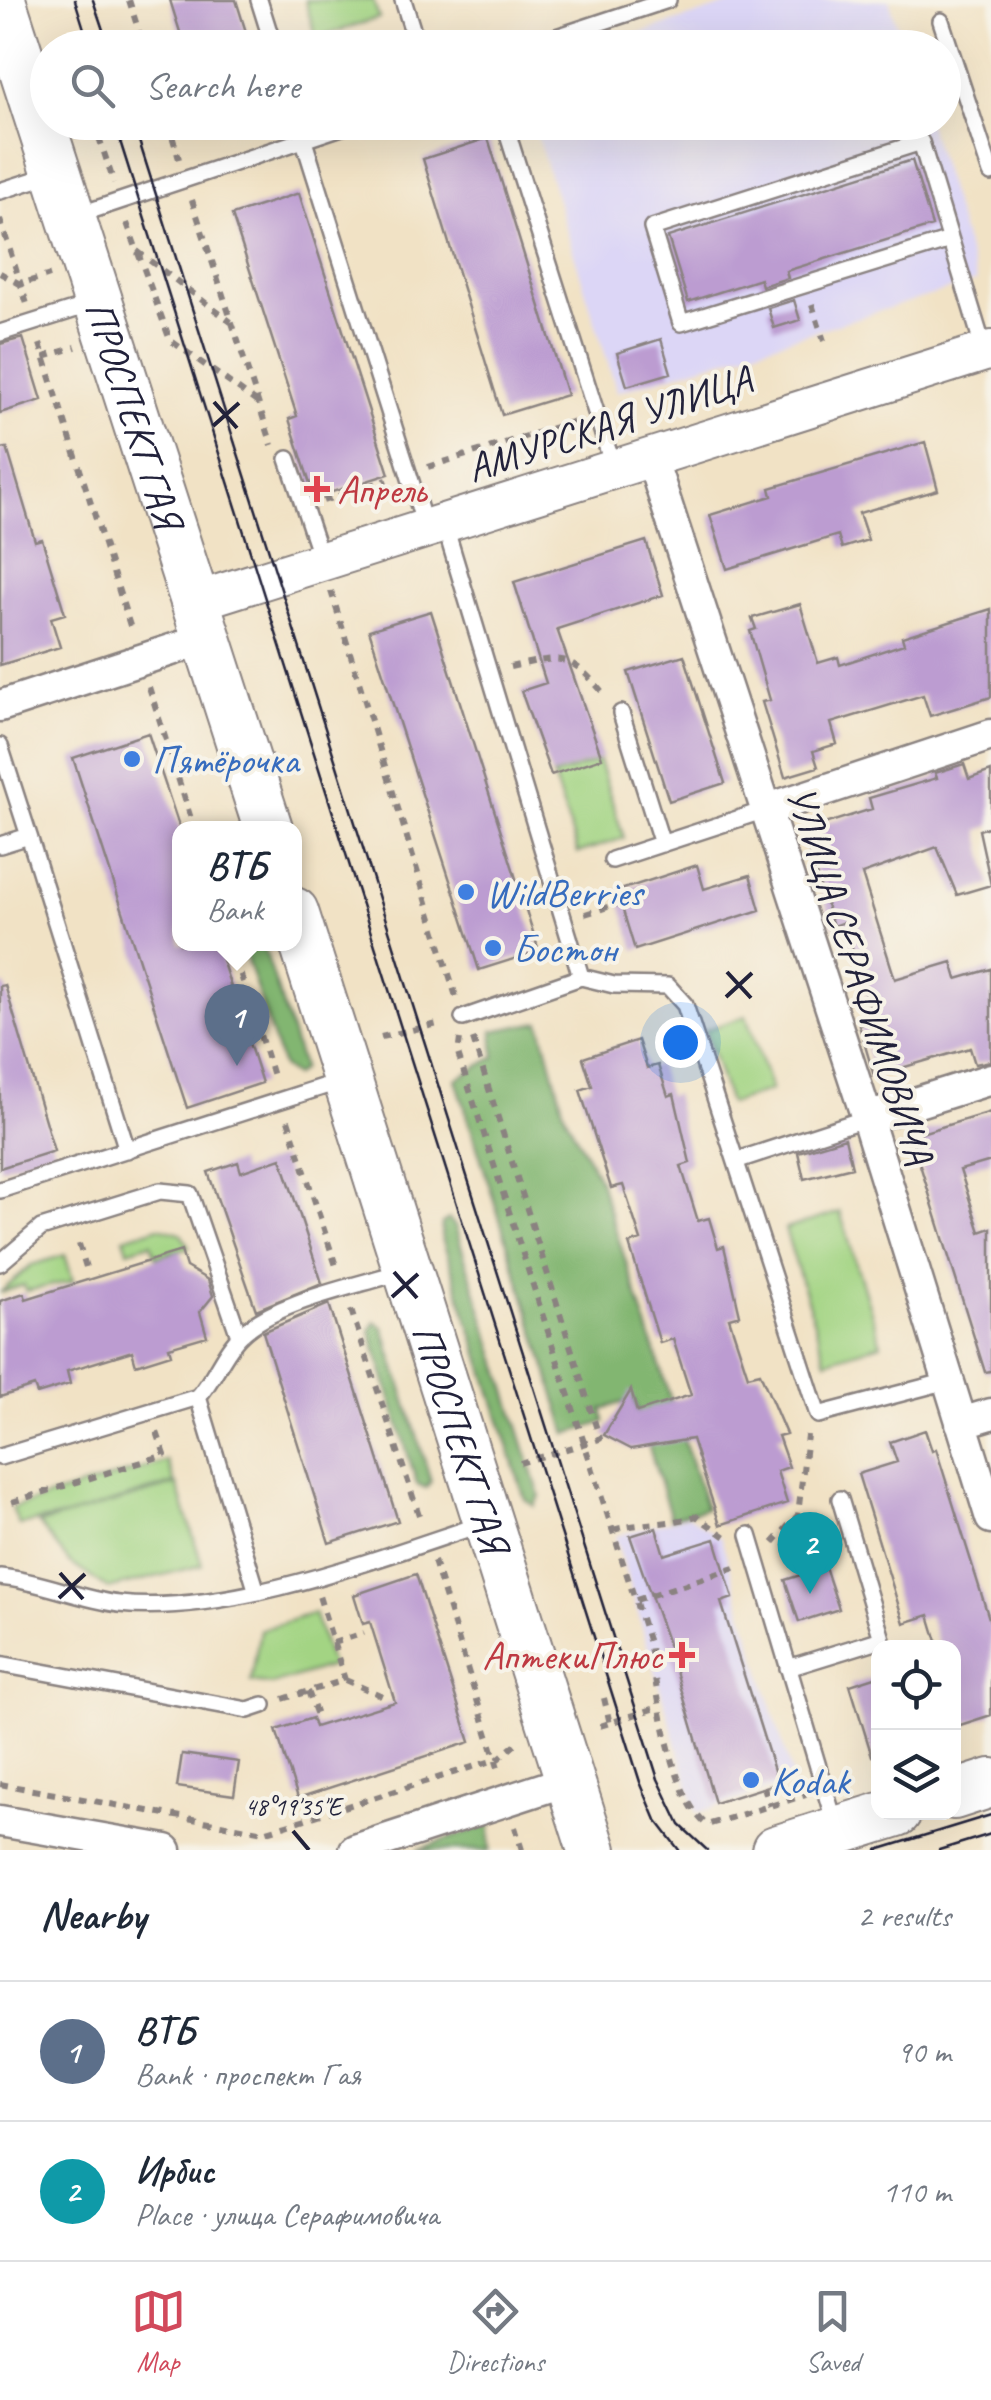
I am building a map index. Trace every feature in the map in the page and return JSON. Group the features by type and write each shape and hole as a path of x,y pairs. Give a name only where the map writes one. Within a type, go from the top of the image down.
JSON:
{"main road":[{"name":"ПРОСПЕКТ ГАЯ","path":"1,0 30,90"},
{"name":"ПРОСПЕКТ ГАЯ","path":"46,140 266,821"},
{"name":"ПРОСПЕКТ ГАЯ","path":"302,937 491,1521 592,1850"},
{"path":"961,1793 991,1784"},
{"path":"773,1828 837,1831 872,1820"}],"street":[{"name":"АМУРСКАЯ УЛИЦА","path":"203,620 322,561 988,351"},
{"name":"УЛИЦА СЕРАФИМОВИЧА","path":"651,457 868,1118 991,1518"},
{"path":"0,706 141,660 203,620"},
{"path":"765,810 991,735"},
{"path":"868,1118 991,1079"},
{"path":"961,1423 991,1414"},
{"path":"355,1850 572,1779"},
{"path":"0,1821 166,1850"}],"lane":[{"path":"259,0 268,30"},
{"path":"403,0 412,30"},
{"path":"577,30 668,0"},
{"path":"941,21 944,30"},
{"path":"961,82 991,173"},
{"path":"0,191 121,201 304,140 408,473 435,526 490,672 581,977"},
{"path":"510,140 614,469"},
{"path":"950,240 682,323 652,228 921,142 988,351"},
{"path":"0,332 98,302"},
{"path":"282,459 322,561"},
{"path":"621,713 662,844"},
{"path":"0,746 127,1150"},
{"path":"612,860 765,810"},
{"path":"0,845 29,836"},
{"path":"462,1018 581,977 614,985 668,986 685,1004 818,1414 948,1381"},
{"path":"0,1190 347,1079"},
{"path":"738,1160 868,1118"},
{"path":"0,1263 41,1228 160,1192 190,1194 238,1336"},
{"path":"0,1457 198,1397 216,1377 238,1336 265,1316 409,1269"},
{"path":"198,1397 256,1590"},
{"path":"788,1668 882,1639 840,1499"},
{"path":"0,1577 36,1580 116,1604 160,1604 313,1577 491,1521"},
{"path":"749,1535 837,1831"},
{"path":"0,1664 248,1710 263,1705"}],"path":[{"path":"129,0 138,30"},
{"path":"100,140 135,249 170,340 260,405"},
{"path":"173,140 232,323 282,459"},
{"path":"0,219 192,821"},
{"path":"135,249 232,323"},
{"path":"0,272 20,284"},
{"path":"807,286 824,340"},
{"path":"44,357 76,347"},
{"path":"304,508 597,414"},
{"path":"322,561 462,1018 475,1042 600,1438 520,1463"},
{"path":"490,672 558,656 582,668 621,713"},
{"path":"565,920 620,903"},
{"path":"233,951 498,1758"},
{"path":"381,1037 462,1018"},
{"path":"462,1018 458,1054 650,1646 659,1708 692,1813 707,1825"},
{"path":"63,1249 96,1239"},
{"path":"79,1244 88,1274"},
{"path":"12,1502 164,1456 151,1411"},
{"path":"612,1530 650,1520 666,1526 696,1516 730,1540 749,1535"},
{"path":"313,1577 345,1680"},
{"path":"333,1643 364,1633"},
{"path":"263,1705 345,1680 384,1698"},
{"path":"308,1691 318,1721"},
{"path":"604,1698 610,1724"},
{"path":"600,1726 659,1708"},
{"path":"0,1784 264,1832 498,1758 517,1743"},
{"path":"764,1787 773,1828"}],"shaded area":[{"path":"744,0 889,0 899,30 650,30"},
{"path":"538,140 933,140 977,281 617,392"},
{"path":"688,1516 721,1538 794,1782 697,1813 615,1536"}],"green space":[{"path":"305,0 373,0 379,18 341,30 314,30"},
{"path":"599,761 624,838 578,853 553,776"},
{"path":"244,951 265,951 302,1069 294,1076 282,1067"},
{"path":"746,1016 771,1090 729,1104 705,1030"},
{"path":"540,1022 565,1115 599,1179 706,1508 671,1518 634,1399 602,1409 605,1422 567,1434 456,1079 495,1057 493,1031"},
{"path":"840,1212 881,1344 826,1361 785,1229"},
{"path":"449,1219 455,1226 540,1496 534,1506 525,1499 441,1235 442,1223"},
{"path":"159,1227 181,1233 189,1247 156,1257 151,1243 128,1250 124,1238"},
{"path":"65,1255 73,1281 26,1291 24,1285 0,1293 31,1265"},
{"path":"375,1322 383,1327 431,1481 426,1488 417,1484 370,1331"},
{"path":"167,1461 175,1483 71,1515 19,1525 12,1508"},
{"path":"177,1484 202,1565 108,1589 69,1562 39,1524"},
{"path":"314,1613 331,1666 272,1685 251,1682 260,1630"},
{"path":"490,1824 490,1850 417,1850"}],"building":[{"path":"170,0 236,0 245,30 179,30"},
{"path":"489,140 567,395 502,415 423,159"},
{"path":"912,160 932,226 786,271 788,278 762,286 760,279 688,302 668,237"},
{"path":"299,193 389,474 326,494 325,490 313,493 289,419 297,416 232,215"},
{"path":"794,300 800,320 774,328 768,308"},
{"path":"23,338 42,400 0,413 0,344"},
{"path":"661,339 671,373 627,386 617,353"},
{"path":"925,442 938,490 859,513 868,540 842,548 838,535 727,569 710,515 772,496 770,488"},
{"path":"7,448 35,541 42,539 65,614 51,618 60,647 0,665 0,449"},
{"path":"646,541 663,595 557,629 602,758 551,775 521,691 546,683 514,582"},
{"path":"800,604 818,663 838,657 840,665 904,644 902,637 991,609 991,697 930,716 923,695 831,723 837,744 813,751 818,767 785,777 762,702 770,700 750,631 756,629 752,618"},
{"path":"431,611 539,951 479,970 369,630"},
{"path":"684,655 725,783 669,801 628,672"},
{"path":"148,733 177,821 172,821 172,951 219,951 262,1083 187,1108 73,758"},
{"path":"964,764 969,779 991,771 991,826 979,830 991,885 957,895 937,847 862,874 895,979 952,962 957,979 991,969 991,1061 975,1064 970,1048 874,1076 859,1025 874,1020 844,922 833,926 802,831 872,809 869,798 937,778 935,773"},
{"path":"697,865 704,889 750,875 760,910 635,950 617,891"},
{"path":"5,985 54,1151 0,1168 0,986"},
{"path":"638,1040 647,1068 658,1065 668,1096 674,1094 690,1163 681,1166 698,1221 709,1218 718,1248 724,1246 740,1315 729,1318 748,1376 760,1373 786,1434 778,1436 789,1467 777,1471 787,1503 720,1525 692,1439 631,1449 604,1435 631,1390 637,1412 691,1395 673,1339 660,1343 629,1244 641,1240 623,1185 611,1188 580,1090 592,1086 583,1058"},
{"path":"991,1112 991,1161 960,1170 980,1232 991,1228 991,1371 985,1372 911,1136"},
{"path":"845,1138 852,1167 804,1179 798,1152"},
{"path":"281,1158 322,1283 256,1310 208,1172 238,1162 241,1172"},
{"path":"181,1251 186,1267 208,1280 213,1296 200,1312 207,1336 169,1347 171,1354 136,1365 132,1351 67,1371 70,1384 37,1394 34,1386 0,1397 0,1301 24,1293 26,1299"},
{"path":"329,1304 398,1521 329,1543 263,1332"},
{"path":"925,1430 932,1451 936,1449 991,1625 991,1715 961,1725 961,1640 937,1640 929,1615 904,1623 858,1474 897,1462 890,1442"},
{"path":"656,1528 664,1555 715,1539 733,1598 721,1602 778,1783 715,1803 667,1641 630,1536"},
{"path":"825,1567 839,1609 799,1622 785,1580"},
{"path":"416,1574 470,1742 298,1798 276,1730 312,1718 315,1727 395,1702 370,1622 363,1624 354,1595"},
{"path":"871,1678 871,1753 850,1685"},
{"path":"182,1754 239,1762 234,1795 177,1787"}],"tram line":[{"path":"75,0 84,30"},
{"path":"93,0 103,30"},
{"path":"120,140 640,1782 656,1820 679,1850"},
{"path":"139,140 658,1779 680,1825 707,1850"},
{"path":"877,1850 991,1815"},
{"path":"939,1850 991,1834"}],"place":[{"name":"Апрель","path":"317,489"},
{"name":"Пятёрочка","path":"132,759"},
{"name":"WildBerries","path":"466,892"},
{"name":"Бостон","path":"493,948"},
{"name":"ВТБ","path":"237,1066"},
{"name":"Ирбис","path":"810,1594"},
{"name":"АптекиПлюс","path":"682,1655"},
{"name":"Kodak","path":"751,1780"}]}
